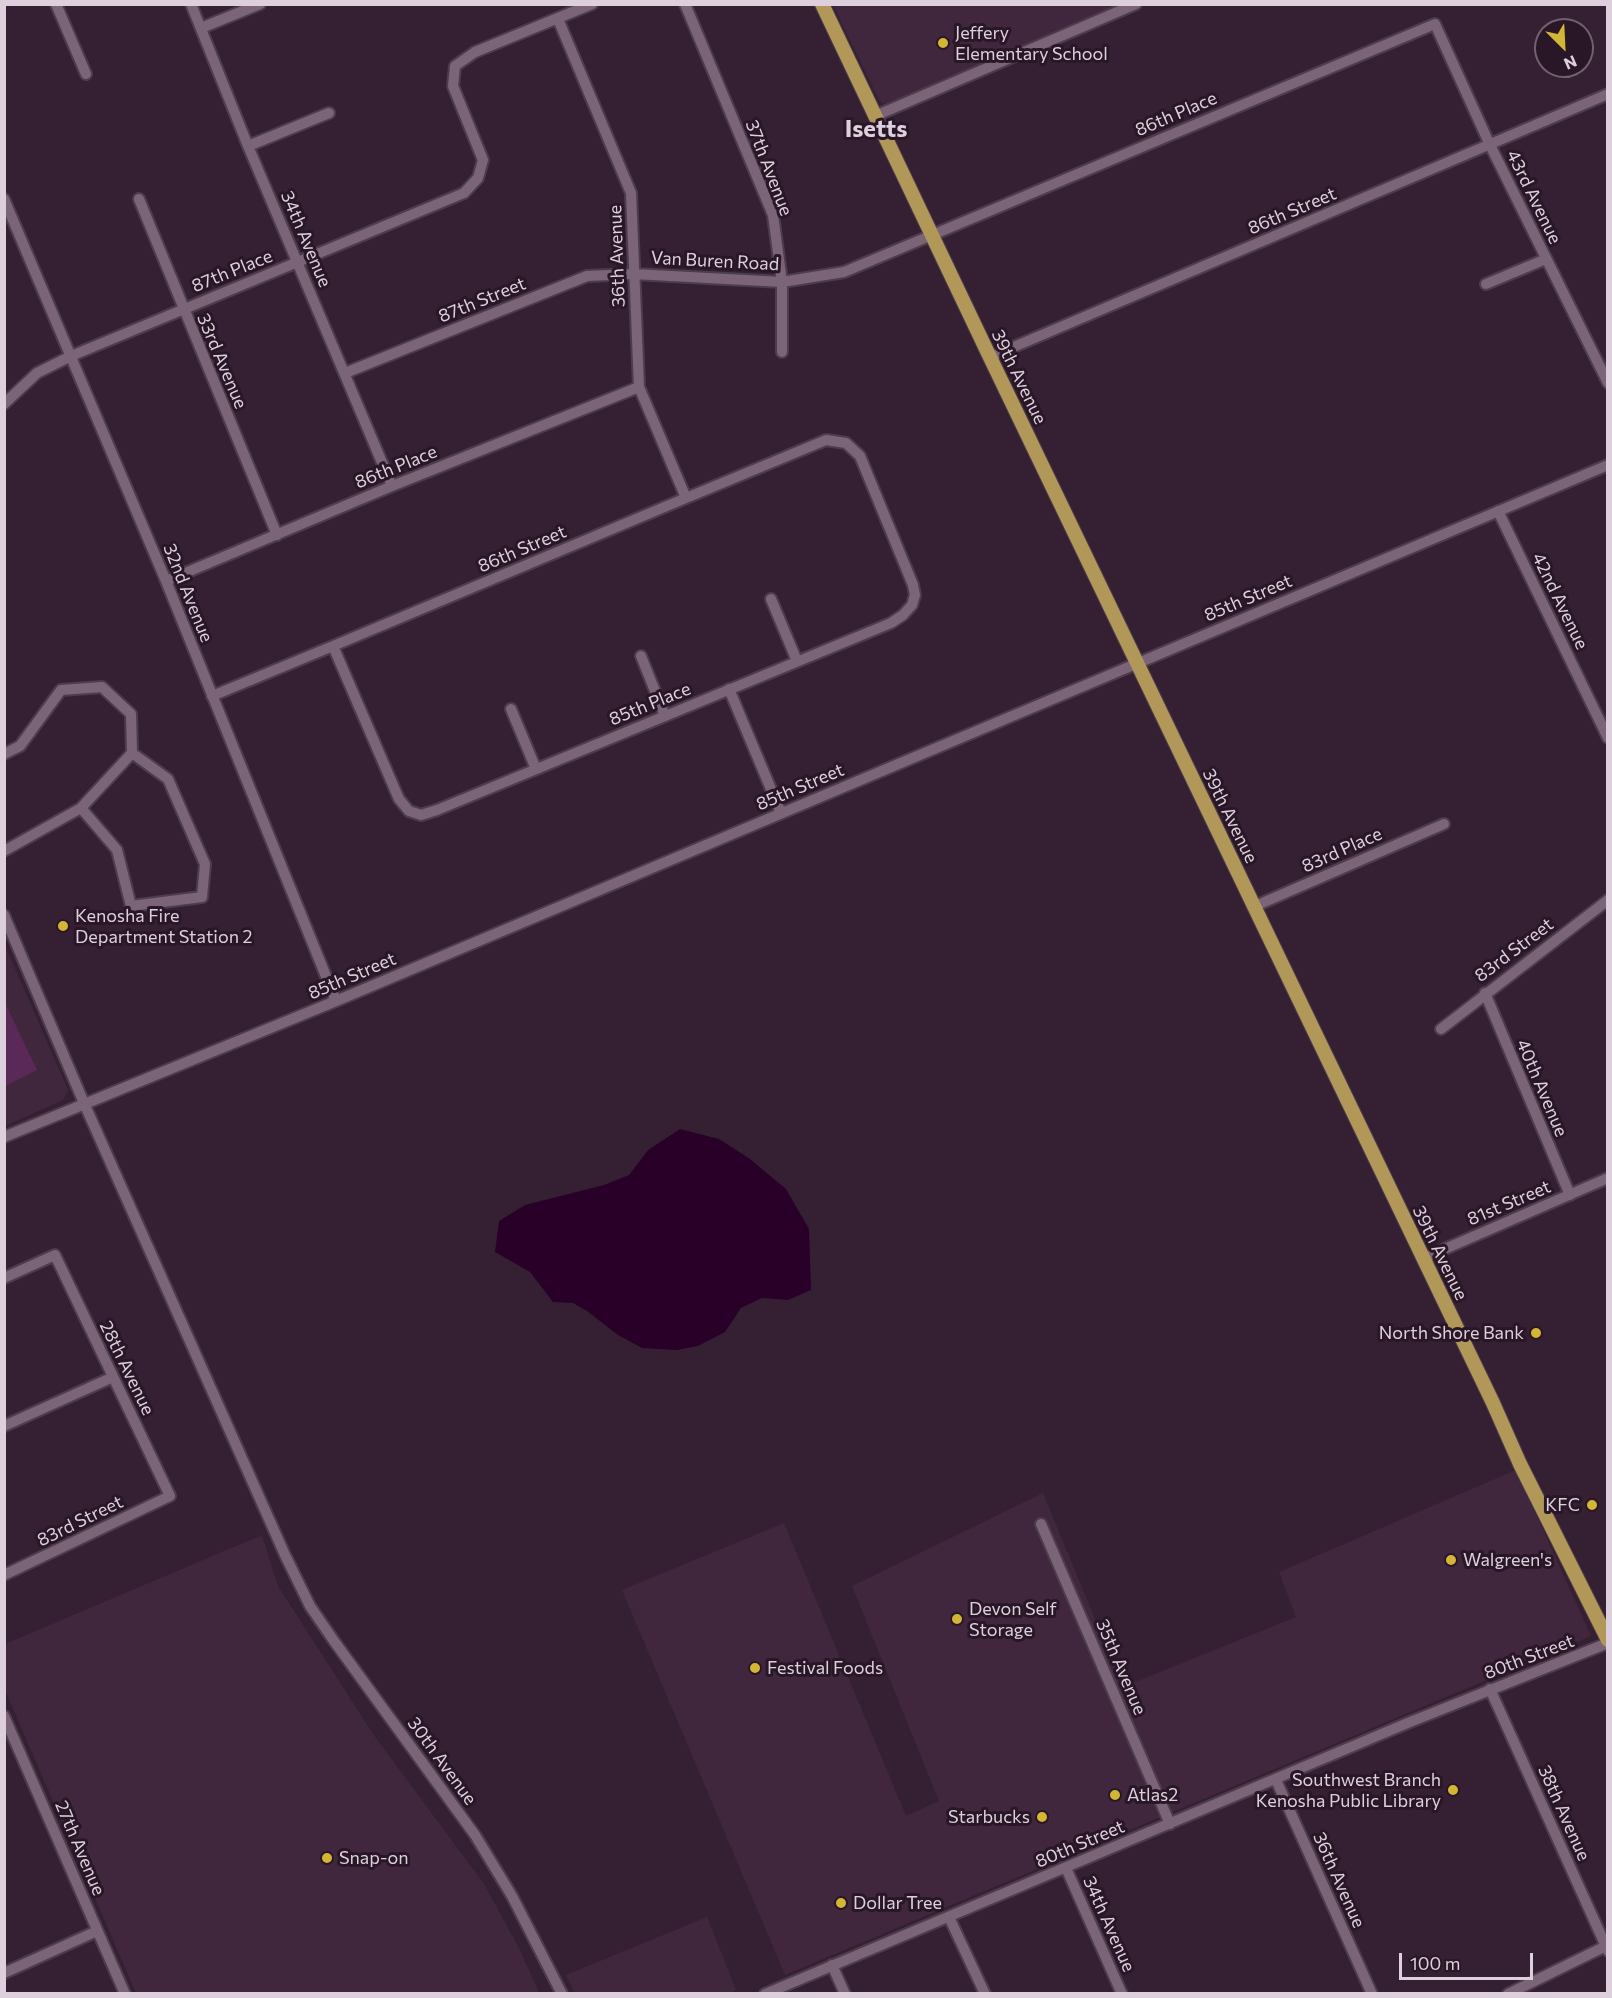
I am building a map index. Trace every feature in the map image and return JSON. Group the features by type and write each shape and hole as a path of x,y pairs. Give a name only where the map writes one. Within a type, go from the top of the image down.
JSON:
{"main road":[{"name":"39th Avenue","path":"822,4 1253,907 1424,1258 1520,1464 1608,1642"}],"street":[{"path":"56,4 86,74"},
{"name":"34th Avenue","path":"191,4 248,146 392,486"},
{"path":"201,28 260,4"},
{"path":"558,19 592,4"},
{"name":"37th Avenue","path":"685,4 773,215 782,282 782,352"},
{"path":"875,116 1136,4"},
{"name":"87th Place","path":"4,404 37,372 71,356 464,193 478,178 483,160 453,86 455,66 475,52 558,19"},
{"name":"36th Avenue","path":"558,19 631,194 639,387 686,498"},
{"name":"43rd Avenue","path":"1435,24 1490,145 1608,383"},
{"name":"86th Place","path":"931,235 1435,24"},
{"name":"86th Street","path":"990,357 1608,94"},
{"path":"248,146 329,113"},
{"name":"32nd Avenue","path":"4,199 166,581 336,1001"},
{"name":"33rd Avenue","path":"139,199 277,535"},
{"name":"Van Buren Road","path":"634,274 782,282 844,272 931,235"},
{"path":"1486,284 1546,259"},
{"name":"87th Street","path":"345,373 587,276 634,274"},
{"name":"86th Place","path":"166,581 392,486 639,387"},
{"name":"86th Street","path":"213,696 826,440 846,443 860,456 913,585 915,595 912,605"},
{"name":"85th Street","path":"4,1137 336,1001 1608,465"},
{"name":"42nd Avenue","path":"1498,511 1608,738"},
{"path":"771,598 797,661"},
{"name":"85th Place","path":"333,646 399,799 409,810 421,815 891,622 903,615 912,605"},
{"path":"641,656 665,716"},
{"path":"4,754 21,746 61,690 102,687 131,714 132,753 81,808 4,851"},
{"path":"729,689 782,813"},
{"path":"511,709 536,769"},
{"path":"81,808 117,850 131,906 202,897 205,864 168,779 132,753"},
{"name":"83rd Place","path":"1253,907 1444,824"},
{"name":"83rd Street","path":"1441,1029 1608,900"},
{"name":"30th Avenue","path":"4,915 84,1104 285,1555 310,1606 475,1835 512,1896 562,1994"},
{"name":"40th Avenue","path":"1485,993 1570,1195"},
{"name":"81st Street","path":"1424,1258 1608,1178"},
{"name":"28th Avenue","path":"4,1278 55,1255 170,1496"},
{"path":"4,1426 113,1377"},
{"name":"83rd Street","path":"4,1575 170,1496"},
{"name":"35th Avenue","path":"1041,1524 1170,1824"},
{"name":"80th Street","path":"765,1994 1490,1689 1608,1642"},
{"name":"38th Avenue","path":"1490,1689 1607,1947"},
{"name":"27th Avenue","path":"4,1716 125,1994"},
{"name":"36th Avenue","path":"1276,1780 1372,1994"},
{"name":"34th Avenue","path":"1066,1868 1122,1994"},
{"path":"949,1917 985,1994"},
{"path":"4,1973 97,1931"},
{"path":"1508,1994 1607,1947"},
{"path":"832,1965 845,1994"}],"shaded area":[{"name":"Jeffery Elementary School","path":"833,5 1125,5 888,104 879,100"},
{"path":"4,943 68,1090 63,1100 5,1126"},
{"path":"4,1001 37,1070 5,1086 4,1086"},
{"path":"680,1129 719,1139 750,1159 786,1189 809,1229 811,1290 788,1300 762,1298 741,1308 725,1332 698,1346 677,1350 642,1348 618,1335 573,1303 553,1302 530,1272 495,1252 499,1221 525,1205 604,1185 629,1175 648,1150"},
{"path":"1516,1470 1591,1636 785,1975 622,1590 784,1523 906,1816 939,1801 852,1586 1043,1493 1123,1687 1296,1617 1279,1572"},
{"path":"262,1535 278,1586 373,1734 484,1884 520,1950 539,1993 136,1993 5,1690 5,1644"},
{"path":"707,1917 736,1990 729,1994 575,1993 566,1975"}],"place":[{"name":"Jeffery Elementary School","path":"943,43"},
{"name":"Kenosha Fire Department Station 2","path":"63,926"},
{"name":"North Shore Bank","path":"1536,1333"},
{"name":"KFC","path":"1592,1505"},
{"name":"Walgreen's","path":"1451,1560"},
{"name":"Devon Self Storage","path":"957,1619"},
{"name":"Festival Foods","path":"755,1668"},
{"name":"Southwest Branch Kenosha Public Library","path":"1453,1790"},
{"name":"Atlas2","path":"1115,1795"},
{"name":"Starbucks","path":"1042,1817"},
{"name":"Snap-on","path":"327,1858"},
{"name":"Dollar Tree","path":"841,1903"}],"district":[{"name":"Isetts","path":"876,129"}]}
